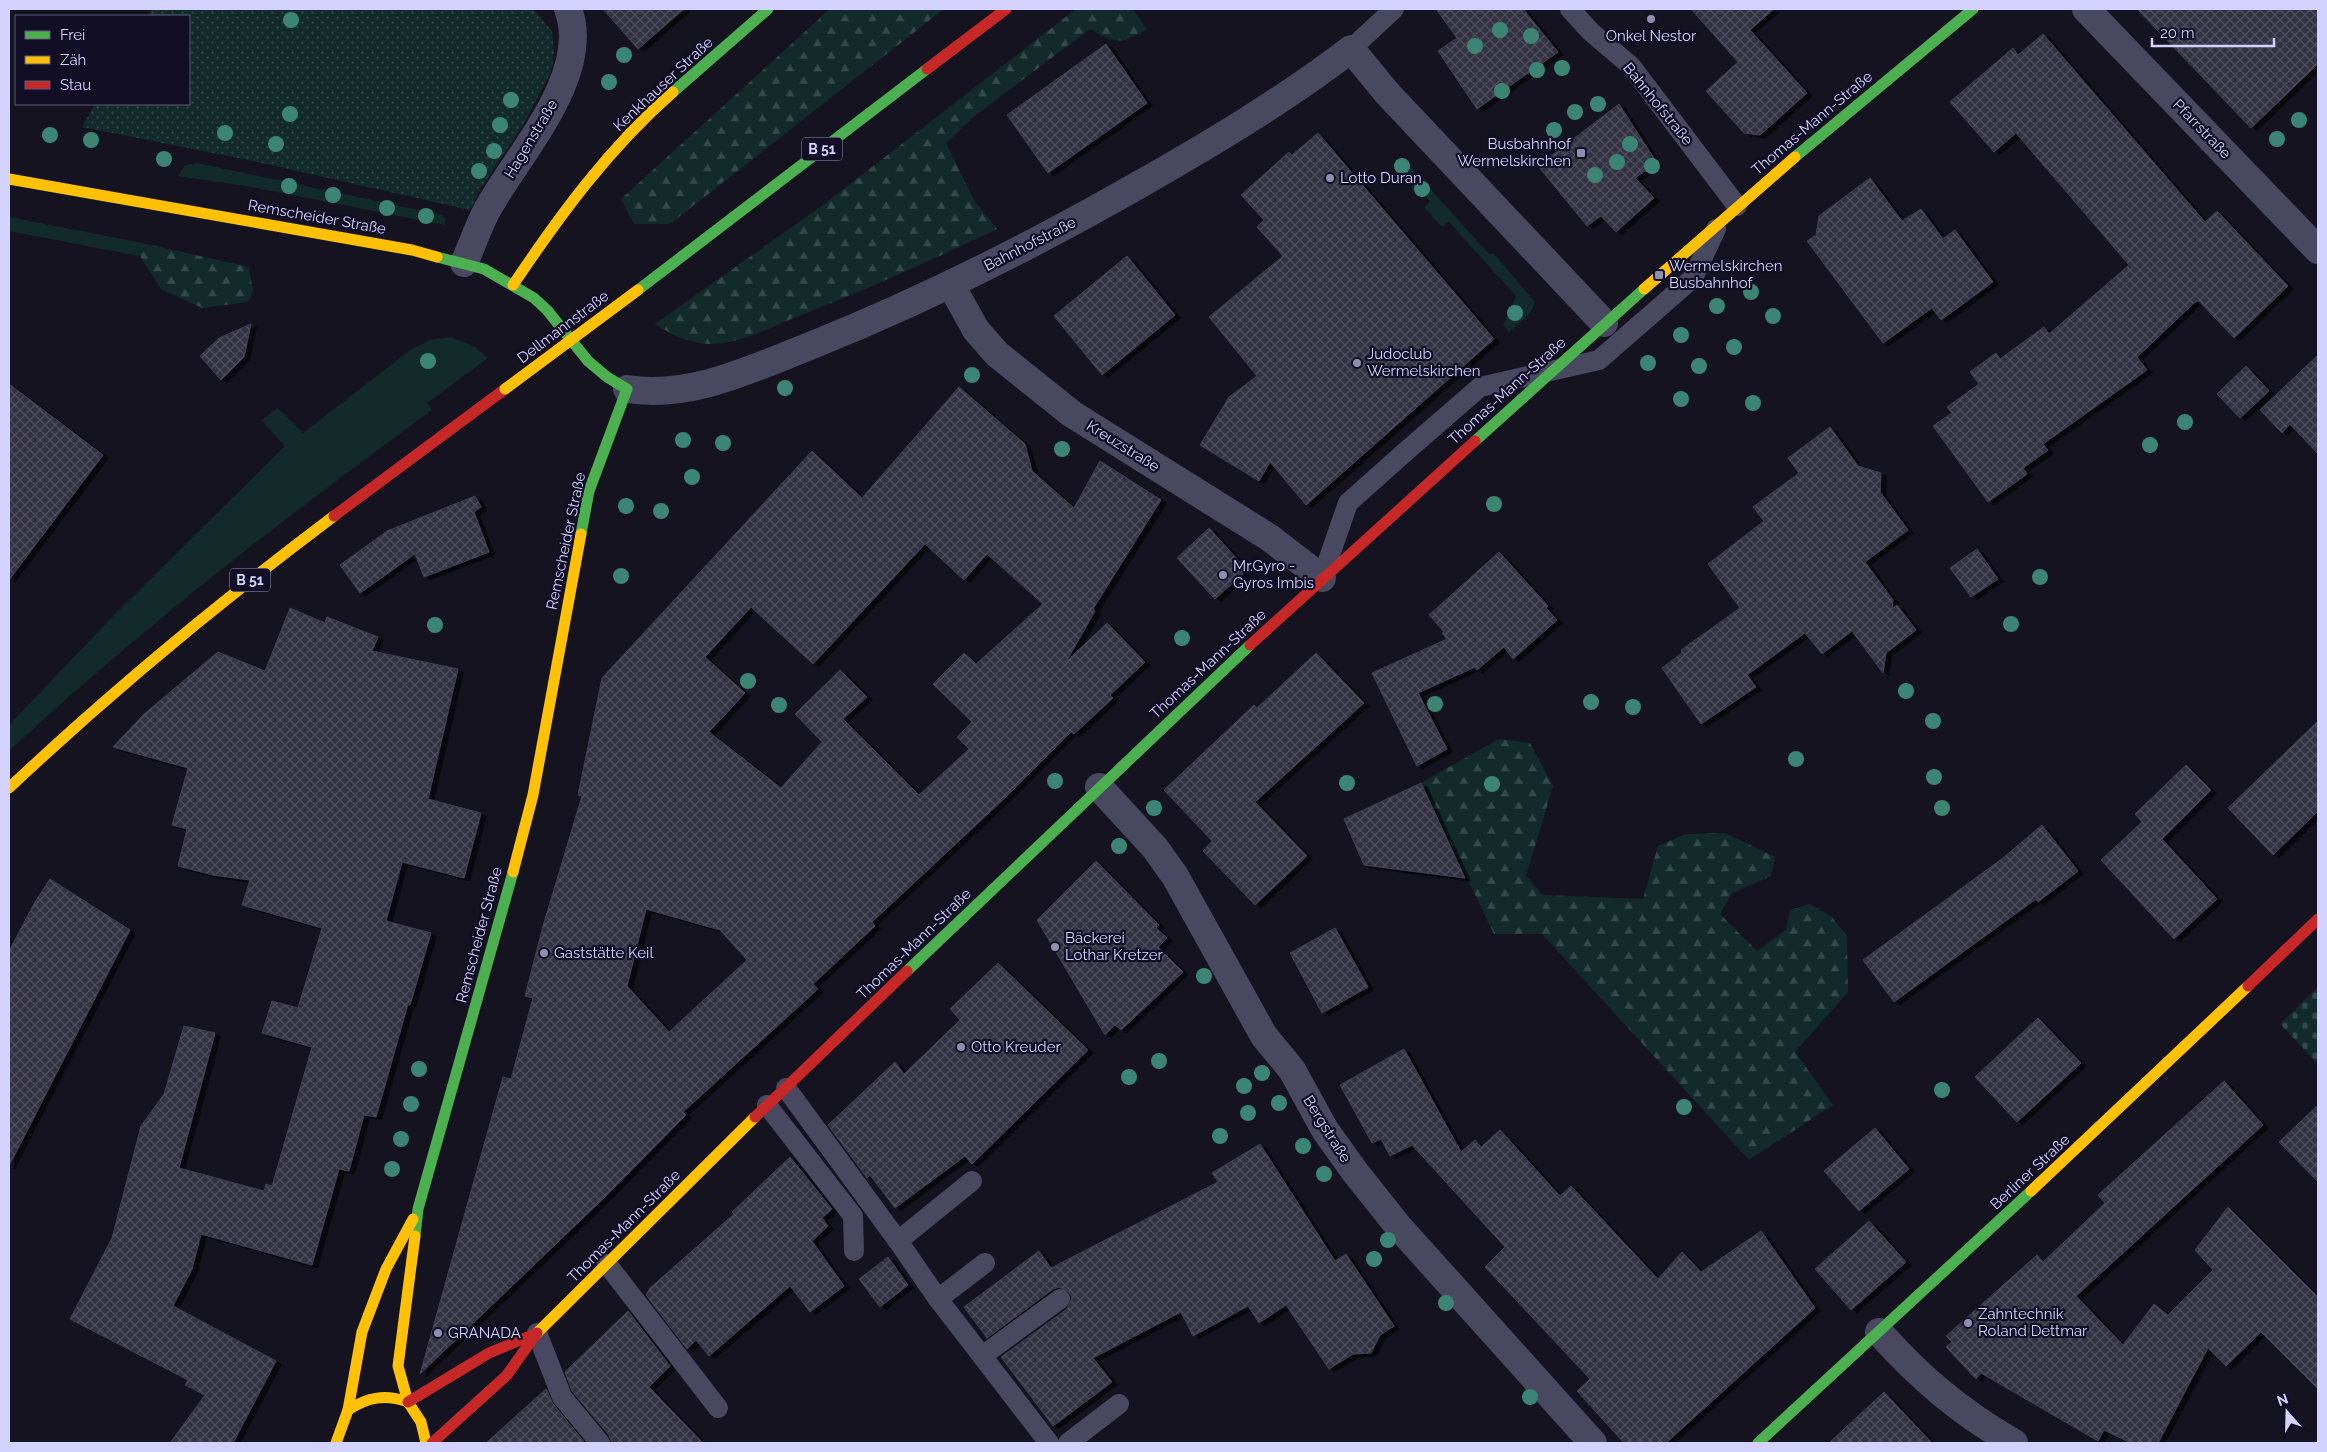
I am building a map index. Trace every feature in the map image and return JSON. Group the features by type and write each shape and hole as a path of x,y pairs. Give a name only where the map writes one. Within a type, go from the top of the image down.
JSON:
{"street":[{"name":"Hagenstraße","path":"464,263 486,211 565,82 574,36 568,9"},
{"name":"Kenkhauser Straße","path":"513,285 540,244 584,185 635,128 768,9"},
{"name":"Dellmannstraße","path":"9,788 122,684 217,606 334,515 638,290 1006,9"},
{"name":"Thomas-Mann-Straße","path":"432,1443 507,1375 536,1333 768,1105 1099,788 1322,578 1604,323 1737,206 1973,9"},
{"name":"Pfarrstraße","path":"2086,9 2318,250"},
{"name":"Bahnhofstraße","path":"627,389 668,392 714,382 833,337 952,285 1091,212 1188,157 1291,92 1351,49"},
{"path":"1351,49 1388,93 1604,323"},
{"name":"Remscheider Straße","path":"9,179 313,231 412,250 484,269 513,285 547,310 588,361 607,377 627,389 589,491 532,795 505,903 418,1209 411,1279 398,1366 408,1402"},
{"name":"Kreuzstraße","path":"952,285 976,330 997,354 1072,414 1270,538 1322,578"},
{"name":"Bergstraße","path":"1099,788 1156,848 1175,876 1264,1036 1292,1070 1325,1130 1375,1198 1593,1443"},
{"name":"Berliner Straße","path":"1758,1443 2108,1119 2318,919"},
{"name":"Remscheider Straße","path":"336,1443 348,1410 362,1332 386,1269 418,1209"},
{"path":"1879,1332 1911,1368 1949,1402 2014,1443"},
{"name":"Thomas-Mann-Straße","path":"408,1402 489,1353 536,1333"},
{"path":"348,1410 376,1396 397,1397 408,1402 421,1422 426,1443"}],"lane":[{"name":"Bahnhofstraße","path":"1351,49 1394,9"},
{"name":"Bahnhofstraße","path":"1570,9 1591,32 1631,66 1737,206"},
{"path":"1322,578 1348,503 1355,496 1480,387 1599,360 1693,278 1719,222"},
{"path":"786,1088 938,1299 1049,1443"},
{"path":"768,1105 853,1216 854,1251"},
{"path":"898,1241 972,1181"},
{"path":"608,1264 718,1408"},
{"path":"938,1299 985,1264"},
{"path":"982,1356 1060,1299"},
{"path":"536,1333 562,1397 600,1443"},
{"path":"1068,1443 1119,1404"}],"green space":[{"path":"152,9 533,9 552,31 554,52 551,72 523,125 481,188 470,210 248,160 82,127 94,105 190,105 190,15 149,15"},
{"path":"830,9 944,9 670,224 634,224 621,199"},
{"path":"1076,9 1132,9 1147,29 1130,38 1118,41 1106,38 1090,29 972,118 946,143 975,202 997,229 869,287 740,339 718,344 694,342 655,324 823,205"},
{"path":"1403,159 1489,254 1494,254 1534,301 1529,314 1509,332 1503,325 1516,296 1449,222 1442,227 1424,207 1430,202 1422,191 1412,190 1413,181 1397,164"},
{"path":"197,163 442,215 445,219 445,225 246,186 178,176 185,165"},
{"path":"9,217 142,243 140,256 9,231"},
{"path":"142,243 249,267 253,291 248,302 202,308 161,289 140,256"},
{"path":"451,337 475,347 488,358 427,403 432,410 215,574 59,705 9,751 9,725 116,613 285,446 261,420 278,408 303,433 409,351 430,340"},
{"path":"1499,739 1530,743 1553,786 1526,876 1543,895 1643,899 1658,846 1686,834 1725,833 1775,857 1771,876 1732,893 1720,914 1757,951 1786,930 1790,910 1810,904 1831,916 1847,936 1848,992 1795,1052 1833,1105 1749,1160 1542,934 1494,934 1421,783"},
{"path":"2318,987 2318,1064 2280,1024"}],"building":[{"path":"603,9 684,9 638,49"},
{"path":"1436,9 1523,9 1558,52 1477,109 1438,51 1457,38"},
{"path":"1691,9 1774,9 1750,30 1807,93 1760,135 1744,133 1706,91 1738,62"},
{"path":"2137,9 2318,9 2318,64 2251,128"},
{"path":"2043,34 2205,222 2217,211 2288,286 2234,338 2199,301 2195,302 2137,357 2147,370 2043,444 2048,450 2023,468 2027,474 1988,502 1933,426 1952,413 1947,407 1979,384 1970,372 1996,353 2000,359 2044,327 2049,334 2129,265 2016,133 1994,152 1950,102 2013,48 2018,55"},
{"path":"1106,44 1147,103 1048,173 1007,115"},
{"path":"1619,104 1657,163 1635,178 1654,198 1616,232 1601,216 1587,226 1538,166"},
{"path":"1318,133 1494,339 1306,505 1270,462 1259,481 1200,445 1229,397 1257,376 1209,317 1283,256 1257,227 1264,220 1241,195 1289,152 1292,155"},
{"path":"1870,178 1902,221 1921,209 1943,239 1955,230 1993,282 1941,320 1932,308 1883,343 1807,241 1816,235 1819,216"},
{"path":"1127,256 1175,315 1102,375 1054,316"},
{"path":"251,324 244,357 221,380 200,356 219,338"},
{"path":"2318,355 2318,454 2290,424 2282,433 2260,410"},
{"path":"2246,366 2269,391 2240,418 2217,394"},
{"path":"9,384 103,455 9,580"},
{"path":"959,387 1025,444 1032,471 1074,508 1100,461 1161,500 1093,609 1095,611 1066,662 1107,623 1145,662 1110,695 1113,698 1074,734 1071,732 1006,797 872,922 875,926 813,984 818,989 683,1112 686,1115 605,1197 420,1374 503,1077 511,1079 533,998 525,996 543,926 582,796 578,795 602,678 812,451 862,498","holes":["925,544 964,580 987,554 1043,604 976,664 964,653 933,684 972,722 957,737 969,749 919,795 843,719 867,697 840,670 795,714 822,742 781,788 709,732 745,693 705,657 751,607 813,664","646,909 720,930 747,960 669,1032 627,986"]},
{"path":"1830,427 1858,466 1881,473 1880,492 1908,530 1865,562 1893,600 1892,609 1897,605 1916,630 1886,653 1883,673 1852,631 1822,654 1805,633 1747,675 1756,687 1701,724 1662,668 1682,653 1681,650 1740,608 1708,564 1764,521 1753,507 1799,473 1788,458"},
{"path":"475,496 481,507 474,512 489,552 424,577 415,554 360,593 340,565 387,531"},
{"path":"1209,528 1247,570 1215,599 1177,558"},
{"path":"1977,549 1998,579 1971,597 1950,568"},
{"path":"1499,552 1548,606 1546,608 1557,620 1513,659 1504,647 1477,670 1475,667 1418,693 1447,749 1417,766 1372,673 1447,639 1442,633 1444,632 1429,615"},
{"path":"290,608 325,623 327,617 378,637 372,651 458,669 428,799 481,813 464,878 402,862 386,921 431,933 410,1005 408,1004 376,1117 364,1115 349,1171 339,1169 312,1265 201,1234 192,1269 173,1306 276,1361 233,1443 170,1443 205,1395 185,1385 188,1380 70,1319 112,1238 141,1126 164,1094 184,1026 215,1033 179,1168 264,1191 266,1184 272,1186 312,1047 262,1033 272,1001 298,1008 322,928 242,905 250,880 213,875 178,866 187,829 172,825 188,768 113,747 144,714 218,652 265,671"},
{"path":"1316,653 1364,703 1255,802 1307,856 1255,905 1203,851 1212,841 1164,790 1254,705 1257,708"},
{"path":"2318,721 2318,811 2273,855 2228,808"},
{"path":"2186,765 2211,790 2162,839 2217,899 2174,939 2101,860 2142,822 2135,814"},
{"path":"1421,783 1465,878 1364,865 1344,819"},
{"path":"2042,825 2078,871 2038,902 2036,899 1894,1002 1863,960 2003,858"},
{"path":"1096,861 1159,925 1156,928 1167,938 1158,947 1183,972 1121,1030 1115,1025 1105,1035 1037,920"},
{"path":"50,879 130,930 9,1166 9,951 35,902"},
{"path":"1335,928 1368,987 1322,1013 1290,953"},
{"path":"998,963 1088,1050 972,1164 965,1156 895,1208 870,1175 867,1178 828,1125 895,1062 904,1074 960,1020 950,1009"},
{"path":"2038,1018 2081,1063 2017,1122 1975,1077"},
{"path":"1404,1049 1461,1152 1475,1140 1481,1147 1500,1130 1560,1196 1571,1186 1658,1279 1682,1252 1701,1272 1761,1231 1815,1308 1666,1443 1624,1443 1577,1391 1590,1379 1485,1267 1505,1247 1412,1145 1390,1156 1381,1139 1372,1143 1340,1085"},
{"path":"2224,1081 2263,1125 2076,1296 2123,1345 2154,1304 2168,1315 2213,1270 2195,1250 2228,1207 2318,1297 2318,1389 2261,1332 2226,1366 2208,1348 2158,1443 2131,1443 2104,1430 2098,1441 1981,1373 1976,1379 1946,1347 1952,1342 1946,1336 2037,1255 2043,1262 2105,1203 2098,1195"},
{"path":"2318,1105 2318,1182 2279,1142"},
{"path":"1875,1128 1909,1169 1859,1211 1824,1171"},
{"path":"1260,1144 1335,1261 1346,1254 1394,1326 1380,1335 1371,1353 1353,1354 1329,1369 1286,1305 1259,1323 1248,1306 1193,1336 1181,1312 1093,1358 1112,1382 1053,1426 1001,1357 1067,1309 1072,1298 1069,1292 1059,1287 1053,1289 987,1338 964,1307 1039,1251 1051,1268 1218,1182 1212,1173"},
{"path":"790,1157 832,1209 822,1218 828,1226 812,1241 844,1286 810,1312 790,1286 709,1356 696,1340 687,1349 646,1295 650,1288 734,1214 732,1212"},
{"path":"1869,1221 1906,1262 1851,1310 1815,1269"},
{"path":"888,1257 908,1285 880,1307 859,1279"},
{"path":"628,1311 670,1366 649,1387 703,1443 612,1443 609,1435 572,1391 565,1372"},
{"path":"546,1389 553,1404 585,1443 486,1443"},
{"path":"1884,1392 1932,1443 1829,1443"}],"traffic: fast":[{"path":"673,92 768,9"},
{"path":"1795,157 1973,9"},
{"path":"638,290 927,69"},
{"path":"437,257 484,269 534,298 547,310 588,361 607,377 627,389 589,491 581,534"},
{"path":"1475,441 1644,289"},
{"path":"907,971 1250,645"},
{"path":"415,1236 418,1209 513,872"},
{"path":"1758,1443 2031,1191"}],"traffic: slow":[{"path":"513,285 567,208 587,183 628,136 673,92"},
{"path":"1644,289 1795,157"},
{"path":"9,179 412,250 437,257"},
{"path":"505,389 638,290"},
{"path":"9,788 127,682 250,581 334,516"},
{"path":"513,872 533,795 581,534"},
{"path":"2031,1191 2248,986"},
{"path":"536,1334 755,1117"},
{"path":"336,1443 348,1410 362,1332 386,1269 413,1219"},
{"path":"415,1236 398,1366 408,1402 421,1422 426,1443"},
{"path":"348,1410 363,1402 377,1398 392,1398 408,1402"}],"traffic: jam":[{"path":"927,69 1006,9"},
{"path":"334,516 505,389"},
{"path":"1250,645 1475,441"},
{"path":"2248,986 2318,919"},
{"path":"755,1117 907,971"},
{"path":"408,1402 489,1353 537,1333"},
{"path":"432,1443 507,1375 536,1334"}],"place":[{"name":"Onkel Nestor","path":"1651,19"},
{"name":"Busbahnhof Wermelskirchen","path":"1581,153"},
{"name":"Lotto Duran","path":"1330,178"},
{"name":"Wermelskirchen Busbahnhof","path":"1659,275"},
{"name":"Judoclub Wermelskirchen","path":"1357,363"},
{"name":"Mr.Gyro - Gyros Imbis","path":"1223,575"},
{"name":"Bäckerei Lothar Kretzer","path":"1055,947"},
{"name":"Gaststätte Keil","path":"544,953"},
{"name":"Otto Kreuder","path":"961,1047"},
{"name":"Zahntechnik Roland Dettmar","path":"1968,1323"},
{"name":"GRANADA","path":"438,1333"}]}
